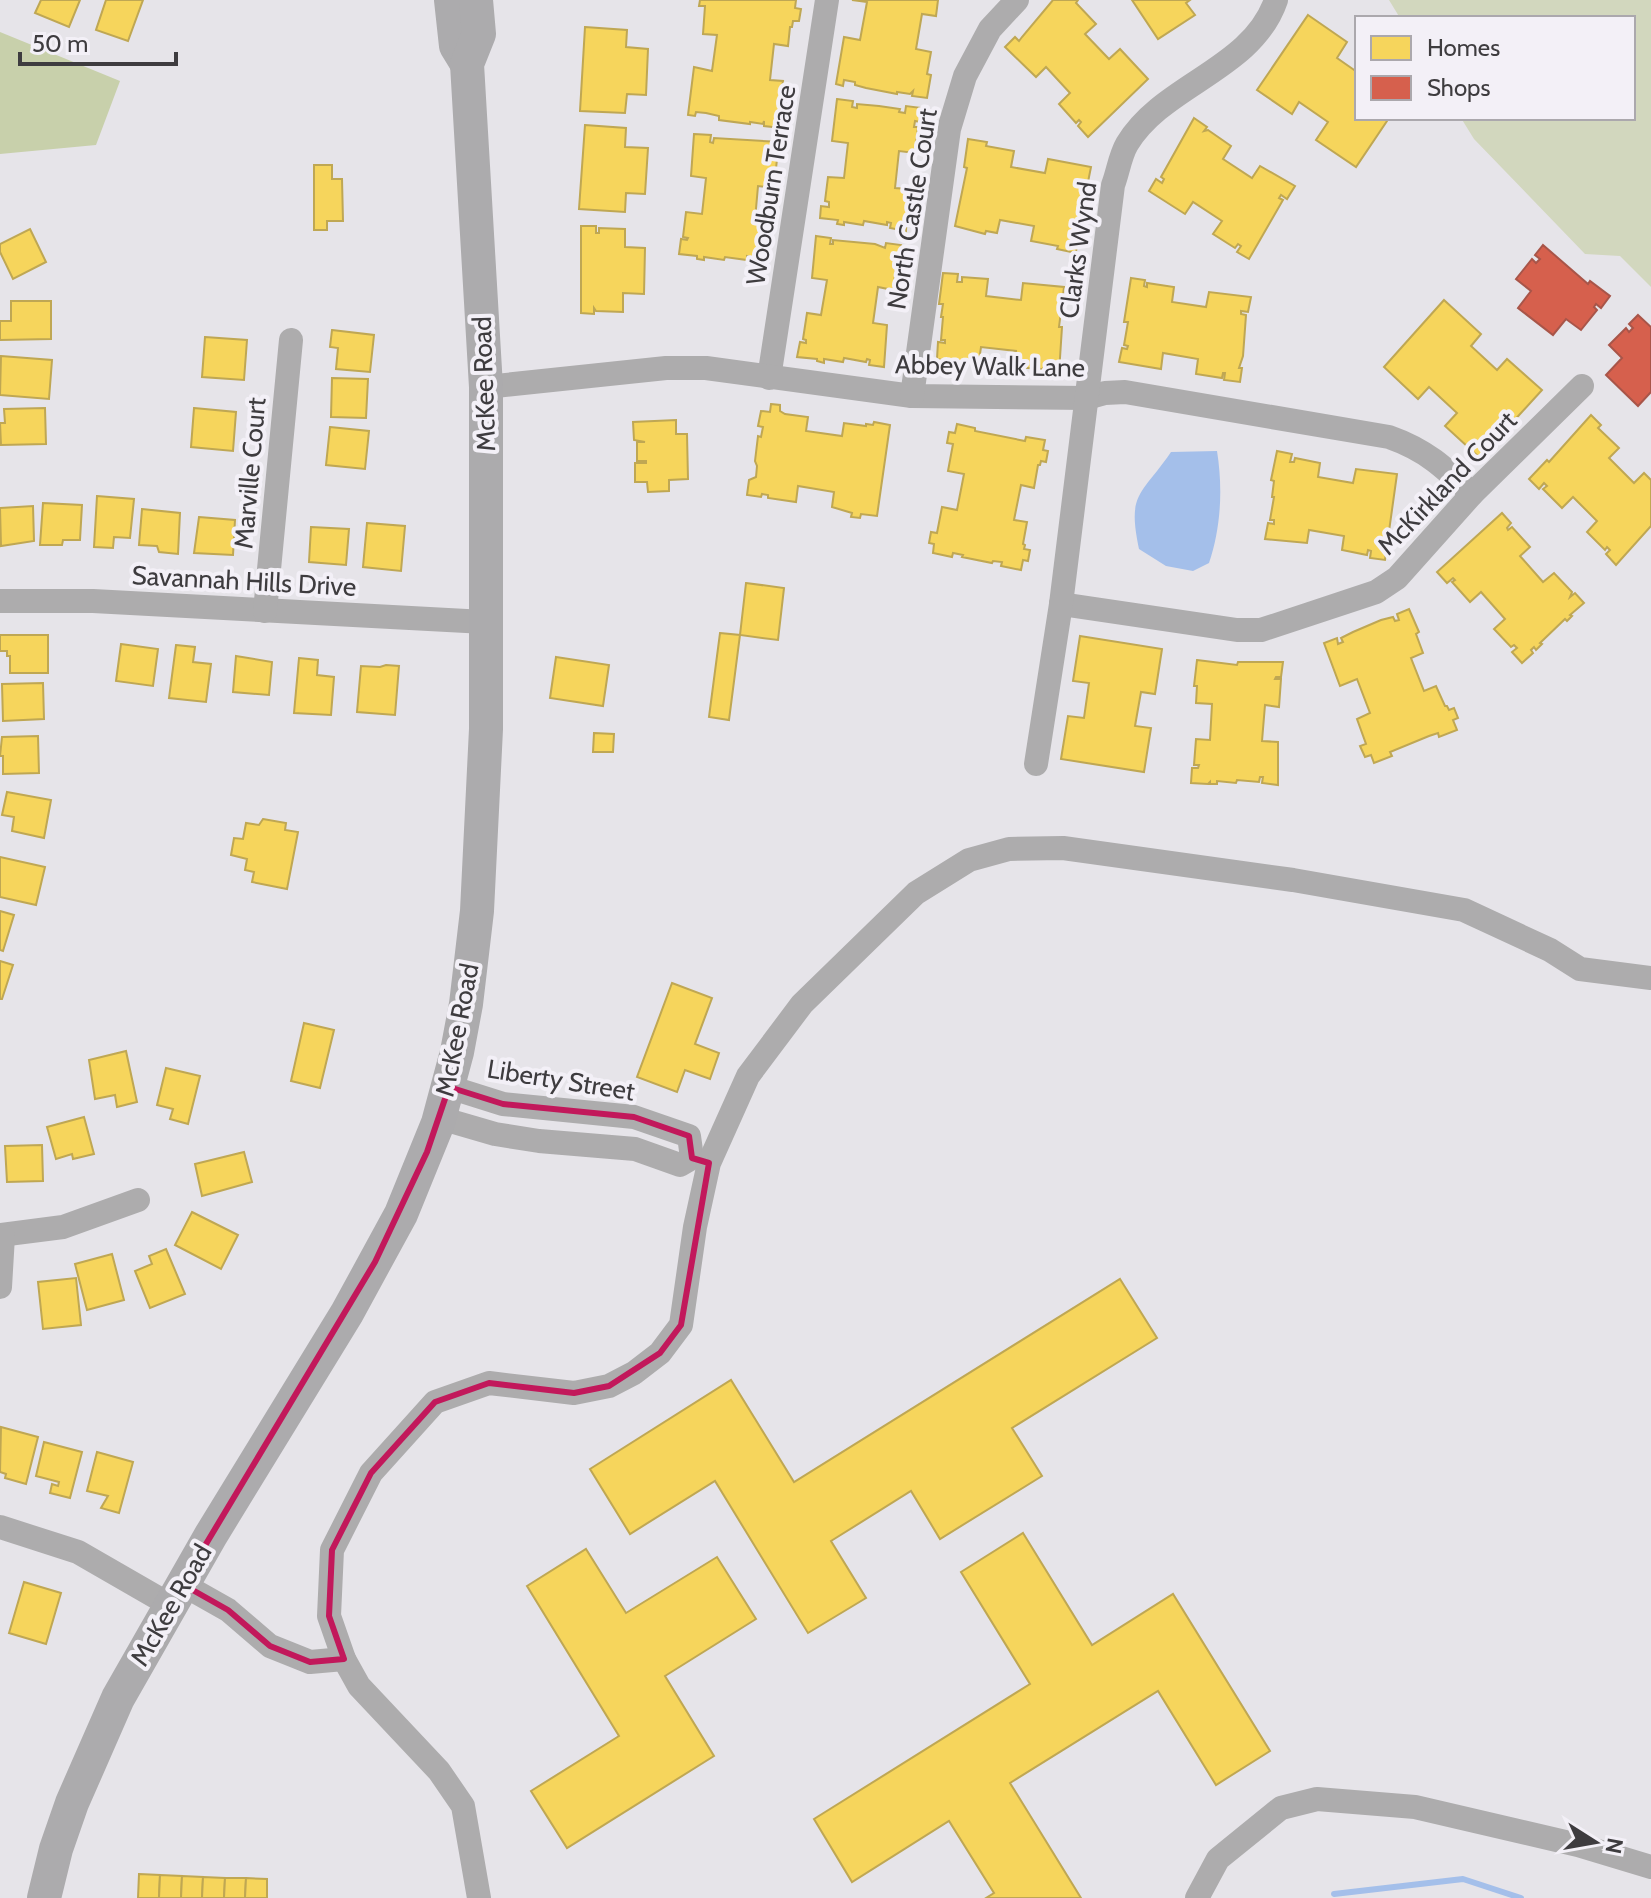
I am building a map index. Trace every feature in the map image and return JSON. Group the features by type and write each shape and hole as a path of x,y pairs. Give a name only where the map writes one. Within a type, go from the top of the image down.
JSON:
{"street":[{"name":"McKee Road","path":"451,0 456,46 467,64"},
{"name":"McKee Road","path":"44,1898 56,1849 93,1750 118,1698 176,1594 375,1262 401,1214 444,1103 466,1004 477,911 485,787 486,387 467,64 479,34 476,0"},
{"name":"Woodburn Terrace","path":"769,378 827,0"},
{"name":"North Castle Court","path":"912,396 949,129 965,76 990,29 1017,0"},
{"name":"Clarks Wynd","path":"1036,764 1061,604 1113,185 1126,145 1143,124 1233,57 1265,21 1276,0"},
{"name":"Marville Court","path":"265,611 291,340"},
{"name":"Abbey Walk Lane","path":"486,387 666,368 706,368 912,396 1087,398 1125,392 1389,437 1417,447 1472,494"},
{"name":"McKirkland Court","path":"1061,604 1237,630 1261,630 1376,592 1397,578 1472,494 1582,386"},
{"name":"Savannah Hills Drive","path":"0,601 93,601 485,622"},
{"path":"479,1898 463,1806 439,1771 359,1686 344,1659 329,1616 332,1550 371,1473 435,1402 489,1383 574,1393 609,1386 634,1373 660,1353 681,1325 701,1160 748,1076 802,1004 916,893 969,860 1009,849 1063,848 1293,880 1464,910 1550,950 1580,969 1651,978"},
{"name":"Liberty Street","path":"444,1103 503,1104 634,1117 689,1136 701,1160"},
{"path":"444,1103 495,1134 635,1149 680,1165 701,1160"},
{"path":"589,1144 595,1113"},
{"path":"0,1287 1,1235 63,1227 138,1200"},
{"path":"0,1527 78,1552 176,1594 228,1610 270,1646 310,1662 344,1659"},
{"path":"1197,1898 1218,1859 1281,1808 1317,1799 1415,1807 1578,1845 1651,1867"}],"highlighted area":[{"path":"449,1087 503,1104 634,1117 689,1136 692,1158 709,1163 681,1325 660,1353 609,1386 574,1393 489,1383 435,1402 371,1473 332,1550 329,1616 344,1659 310,1662 270,1646 228,1610 182,1584 375,1262 427,1152"}],"green space":[{"path":"1389,0 1651,0 1651,287 1620,256 1585,254 1474,139 1462,120 1635,120 1635,16 1399,16"},
{"path":"0,32 120,81 96,145 0,154"}],"water":[{"path":"1217,451 1220,508 1209,563 1193,571 1166,566 1139,549 1135,516 1139,496 1171,452"}],"building: Homes":[{"path":"41,0 80,0 69,27 35,13"},
{"path":"106,0 143,0 128,41 96,30"},
{"path":"700,0 796,0 795,8 801,9 799,21 793,21 790,27 788,46 774,44 770,80 783,81 779,105 783,106 780,112 783,113 781,128 764,126 764,121 763,124 750,124 719,120 719,116 706,113 688,115 694,67 712,71 717,35 703,34 705,6 699,6"},
{"path":"852,0 938,0 936,16 922,14 916,49 931,52 927,98 912,96 913,91 897,94 844,80 843,86 836,84 844,37 860,40 867,2"},
{"path":"1053,0 1078,0 1076,3 1096,24 1085,34 1109,59 1120,49 1148,79 1088,137 1078,126 1081,122 1076,123 1059,104 1070,93 1046,67 1036,77 1005,47 1015,37 1019,41"},
{"path":"1132,0 1190,0 1186,3 1195,15 1158,39"},
{"path":"1308,15 1347,42 1337,58 1355,71 1355,120 1388,120 1356,167 1316,140 1328,122 1299,102 1292,114 1257,90"},
{"path":"585,27 627,30 626,47 648,49 646,95 627,94 625,113 580,111"},
{"path":"837,99 853,101 852,107 857,108 857,104 879,106 900,109 899,112 905,113 906,106 922,108 920,122 915,121 914,127 918,127 915,153 899,151 895,188 908,189 906,231 890,228 891,223 887,222 887,225 864,221 863,225 844,222 844,225 837,224 838,220 820,218 821,206 829,207 829,202 825,201 828,177 844,178 848,143 832,141"},
{"path":"1194,118 1207,127 1204,131 1208,130 1231,146 1223,159 1252,178 1260,166 1295,186 1287,199 1281,195 1279,198 1283,200 1249,259 1237,252 1241,246 1238,244 1235,248 1213,234 1222,221 1193,202 1185,214 1149,191 1156,179 1162,183 1164,179 1161,177"},
{"path":"585,125 626,128 625,147 648,148 645,194 626,193 625,212 579,209"},
{"path":"694,134 711,135 710,142 713,143 714,138 780,142 778,157 773,158 777,159 774,188 758,186 755,220 768,222 767,249 764,251 767,251 766,264 750,262 751,257 747,256 747,260 704,257 704,260 679,254 681,239 688,238 683,237 686,212 702,214 706,178 691,176"},
{"path":"968,139 1014,151 1011,167 1045,173 1048,159 1091,167 1080,207 1076,253 1031,241 1034,226 1000,220 997,233 986,231 985,234 955,226 967,168 964,167"},
{"path":"314,165 332,165 332,179 342,179 343,221 327,221 327,230 314,230"},
{"path":"581,226 596,226 596,233 599,233 599,228 625,229 625,247 645,248 644,294 623,293 623,312 596,311 594,308 594,314 581,313"},
{"path":"30,229 46,262 13,279 0,252 0,244"},
{"path":"816,236 831,238 830,244 833,240 875,244 885,248 886,243 901,245 899,259 893,258 897,261 893,290 878,287 873,323 887,325 884,367 869,365 870,360 867,359 866,362 844,358 843,362 824,359 824,363 797,357 800,342 806,343 803,339 807,313 821,315 827,280 812,278"},
{"path":"943,273 958,274 957,282 962,282 962,277 988,279 986,296 1021,300 1023,283 1064,287 1059,327 1062,327 1059,373 1044,372 1045,367 1014,367 1016,351 981,347 979,361 966,360 965,364 937,359 938,342 945,343 941,340 943,304 939,304"},
{"path":"1131,278 1145,280 1144,286 1147,287 1147,283 1174,287 1172,302 1206,307 1209,292 1251,297 1248,312 1241,311 1246,315 1240,382 1224,380 1225,373 1222,378 1196,374 1198,359 1163,353 1161,369 1119,362 1122,348 1127,349 1128,346 1124,345 1128,322 1124,322"},
{"path":"1444,300 1481,334 1471,346 1497,370 1507,359 1542,390 1480,458 1445,426 1457,413 1429,387 1418,399 1384,367"},
{"path":"11,301 51,301 51,339 0,340 0,321 11,321"},
{"path":"332,330 374,335 370,372 336,369 338,348 330,347"},
{"path":"205,337 247,340 244,380 202,377"},
{"path":"1,356 52,360 49,399 0,395"},
{"path":"332,378 368,379 366,418 331,417"},
{"path":"771,404 780,405 780,411 785,414 808,417 806,431 842,436 844,423 890,425 877,516 861,514 860,518 851,517 852,513 832,507 834,492 798,486 796,502 768,498 768,495 762,494 761,497 747,495 749,480 756,477 758,436 761,437 763,427 758,426 761,411 770,412"},
{"path":"45,408 46,444 1,445 0,423 5,423 4,409"},
{"path":"194,408 236,412 233,451 191,447"},
{"path":"1591,415 1601,425 1598,428 1619,448 1609,458 1634,483 1644,473 1651,480 1651,526 1616,565 1606,554 1610,550 1607,547 1605,550 1587,532 1597,521 1573,497 1562,508 1543,489 1547,486 1544,483 1539,489 1529,479 1547,460 1549,462"},
{"path":"676,420 676,434 687,434 688,479 669,480 669,491 648,492 647,482 635,482 635,463 646,461 637,461 637,442 645,442 634,440 633,422"},
{"path":"957,424 975,428 975,431 1025,441 1026,437 1045,440 1043,450 1048,451 1046,462 1041,461 1038,465 1034,488 1021,485 1014,520 1027,522 1023,544 1024,549 1030,550 1028,561 1023,560 1021,570 1001,566 1002,562 992,563 953,553 952,557 933,553 934,544 929,543 931,532 937,533 942,507 957,510 964,474 948,471 953,444 947,443 949,432 955,433"},
{"path":"330,427 369,431 365,469 326,465"},
{"path":"1277,451 1292,454 1290,462 1294,462 1295,458 1320,463 1318,477 1353,483 1356,469 1397,474 1385,560 1370,558 1371,551 1368,550 1367,555 1342,550 1344,536 1309,530 1307,543 1265,539 1268,523 1274,524 1274,520 1270,520 1274,497 1274,481 1271,480"},
{"path":"97,496 134,499 130,538 114,537 113,548 94,547"},
{"path":"43,503 82,505 80,540 63,540 62,545 40,545"},
{"path":"33,506 34,541 1,546 0,508"},
{"path":"142,509 180,513 178,554 159,552 157,546 139,545"},
{"path":"1502,513 1511,523 1508,530 1512,527 1530,547 1520,556 1543,582 1554,573 1572,592 1570,597 1575,593 1584,603 1536,650 1534,647 1531,650 1533,653 1522,663 1512,652 1517,648 1514,645 1511,647 1494,629 1505,619 1481,592 1470,602 1452,582 1455,580 1453,578 1447,583 1437,572"},
{"path":"199,517 235,520 233,555 194,553"},
{"path":"367,523 405,526 401,571 363,567"},
{"path":"311,527 349,529 346,565 309,562"},
{"path":"746,583 784,588 778,640 740,635"},
{"path":"1409,609 1419,632 1416,634 1423,653 1411,658 1424,691 1436,686 1445,706 1449,710 1454,708 1458,718 1453,720 1457,730 1439,737 1438,733 1429,736 1390,752 1392,756 1374,763 1371,755 1365,757 1360,746 1366,744 1357,719 1370,713 1357,679 1340,686 1324,643 1337,638 1338,644 1343,642 1341,638 1381,620 1393,617 1395,621 1399,620 1397,614"},
{"path":"720,633 740,635 729,720 709,717"},
{"path":"0,635 48,635 48,673 10,673 10,656 7,656 7,651 0,651"},
{"path":"1080,636 1162,649 1155,694 1141,692 1135,726 1151,728 1144,772 1061,759 1068,716 1084,718 1089,683 1073,681"},
{"path":"121,644 158,649 153,686 116,681"},
{"path":"176,645 195,647 193,662 211,664 206,702 169,698"},
{"path":"236,656 272,662 269,695 233,692"},
{"path":"556,657 609,665 603,706 550,698"},
{"path":"299,658 318,660 317,675 334,677 331,715 294,713"},
{"path":"1197,660 1237,665 1238,662 1283,662 1281,677 1275,679 1281,679 1279,707 1265,705 1262,741 1278,742 1278,785 1262,783 1263,777 1259,782 1191,783 1192,768 1199,765 1194,765 1196,739 1210,740 1212,704 1196,703"},
{"path":"361,666 399,666 395,715 357,712"},
{"path":"43,683 44,719 3,721 2,684"},
{"path":"594,733 614,734 613,752 593,752"},
{"path":"38,736 39,773 3,774 3,756 0,756 2,737"},
{"path":"7,792 51,800 44,838 12,831 14,817 2,815"},
{"path":"263,819 286,823 285,830 298,832 287,889 252,882 254,872 245,870 247,859 231,855 234,838 243,839 246,823 259,825"},
{"path":"0,857 45,867 36,905 0,897"},
{"path":"0,911 14,915 3,951 0,950"},
{"path":"0,961 13,965 2,999 0,999"},
{"path":"672,983 712,998 695,1044 719,1053 710,1079 685,1070 677,1092 637,1077"},
{"path":"304,1023 334,1030 320,1088 291,1081"},
{"path":"126,1051 137,1102 117,1107 115,1095 95,1099 89,1060"},
{"path":"166,1068 200,1076 188,1124 170,1119 173,1109 157,1105"},
{"path":"84,1117 94,1154 73,1159 72,1154 56,1159 47,1127"},
{"path":"42,1145 43,1181 7,1182 5,1146"},
{"path":"244,1152 252,1182 202,1196 195,1164"},
{"path":"192,1212 238,1235 221,1269 175,1245"},
{"path":"166,1249 185,1294 150,1308 135,1271 152,1264 149,1256"},
{"path":"112,1254 124,1300 87,1310 75,1264"},
{"path":"76,1278 81,1325 43,1329 38,1282"},
{"path":"1120,1279 1157,1338 1012,1428 1042,1476 940,1539 911,1491 831,1541 866,1598 808,1633 715,1481 630,1534 590,1469 731,1380 794,1482"},
{"path":"1,1427 38,1437 26,1484 5,1478 6,1474 0,1472"},
{"path":"44,1442 82,1452 70,1498 50,1493 52,1484 58,1486 59,1482 36,1476"},
{"path":"97,1452 133,1462 119,1513 101,1508 108,1496 87,1491"},
{"path":"1023,1533 1092,1645 1173,1594 1270,1751 1216,1785 1158,1691 1010,1783 1081,1898 986,1898 994,1893 949,1821 852,1882 814,1819 1030,1684 961,1572"},
{"path":"586,1549 626,1613 717,1557 756,1619 665,1676 714,1756 567,1848 531,1791 619,1736 527,1586"},
{"path":"24,1582 61,1593 46,1644 9,1633"},
{"path":"139,1874 160,1875 159,1898 138,1898"},
{"path":"160,1875 182,1876 181,1898 159,1898"},
{"path":"182,1876 203,1877 202,1898 181,1898"},
{"path":"203,1877 225,1878 224,1898 202,1898"},
{"path":"225,1878 246,1878 245,1898 224,1898"},
{"path":"246,1878 267,1879 267,1898 245,1898"}],"building: Shops":[{"path":"1543,245 1588,284 1590,281 1610,296 1601,308 1596,304 1594,307 1597,310 1581,330 1566,319 1553,335 1518,308 1531,291 1516,279 1532,259 1536,263 1540,259 1535,255"},
{"path":"1638,315 1651,327 1651,392 1638,406 1606,375 1622,358 1609,345 1626,328 1629,332 1633,328 1629,324"}],"waterway":[{"path":"1334,1894 1463,1879 1521,1898"}]}
